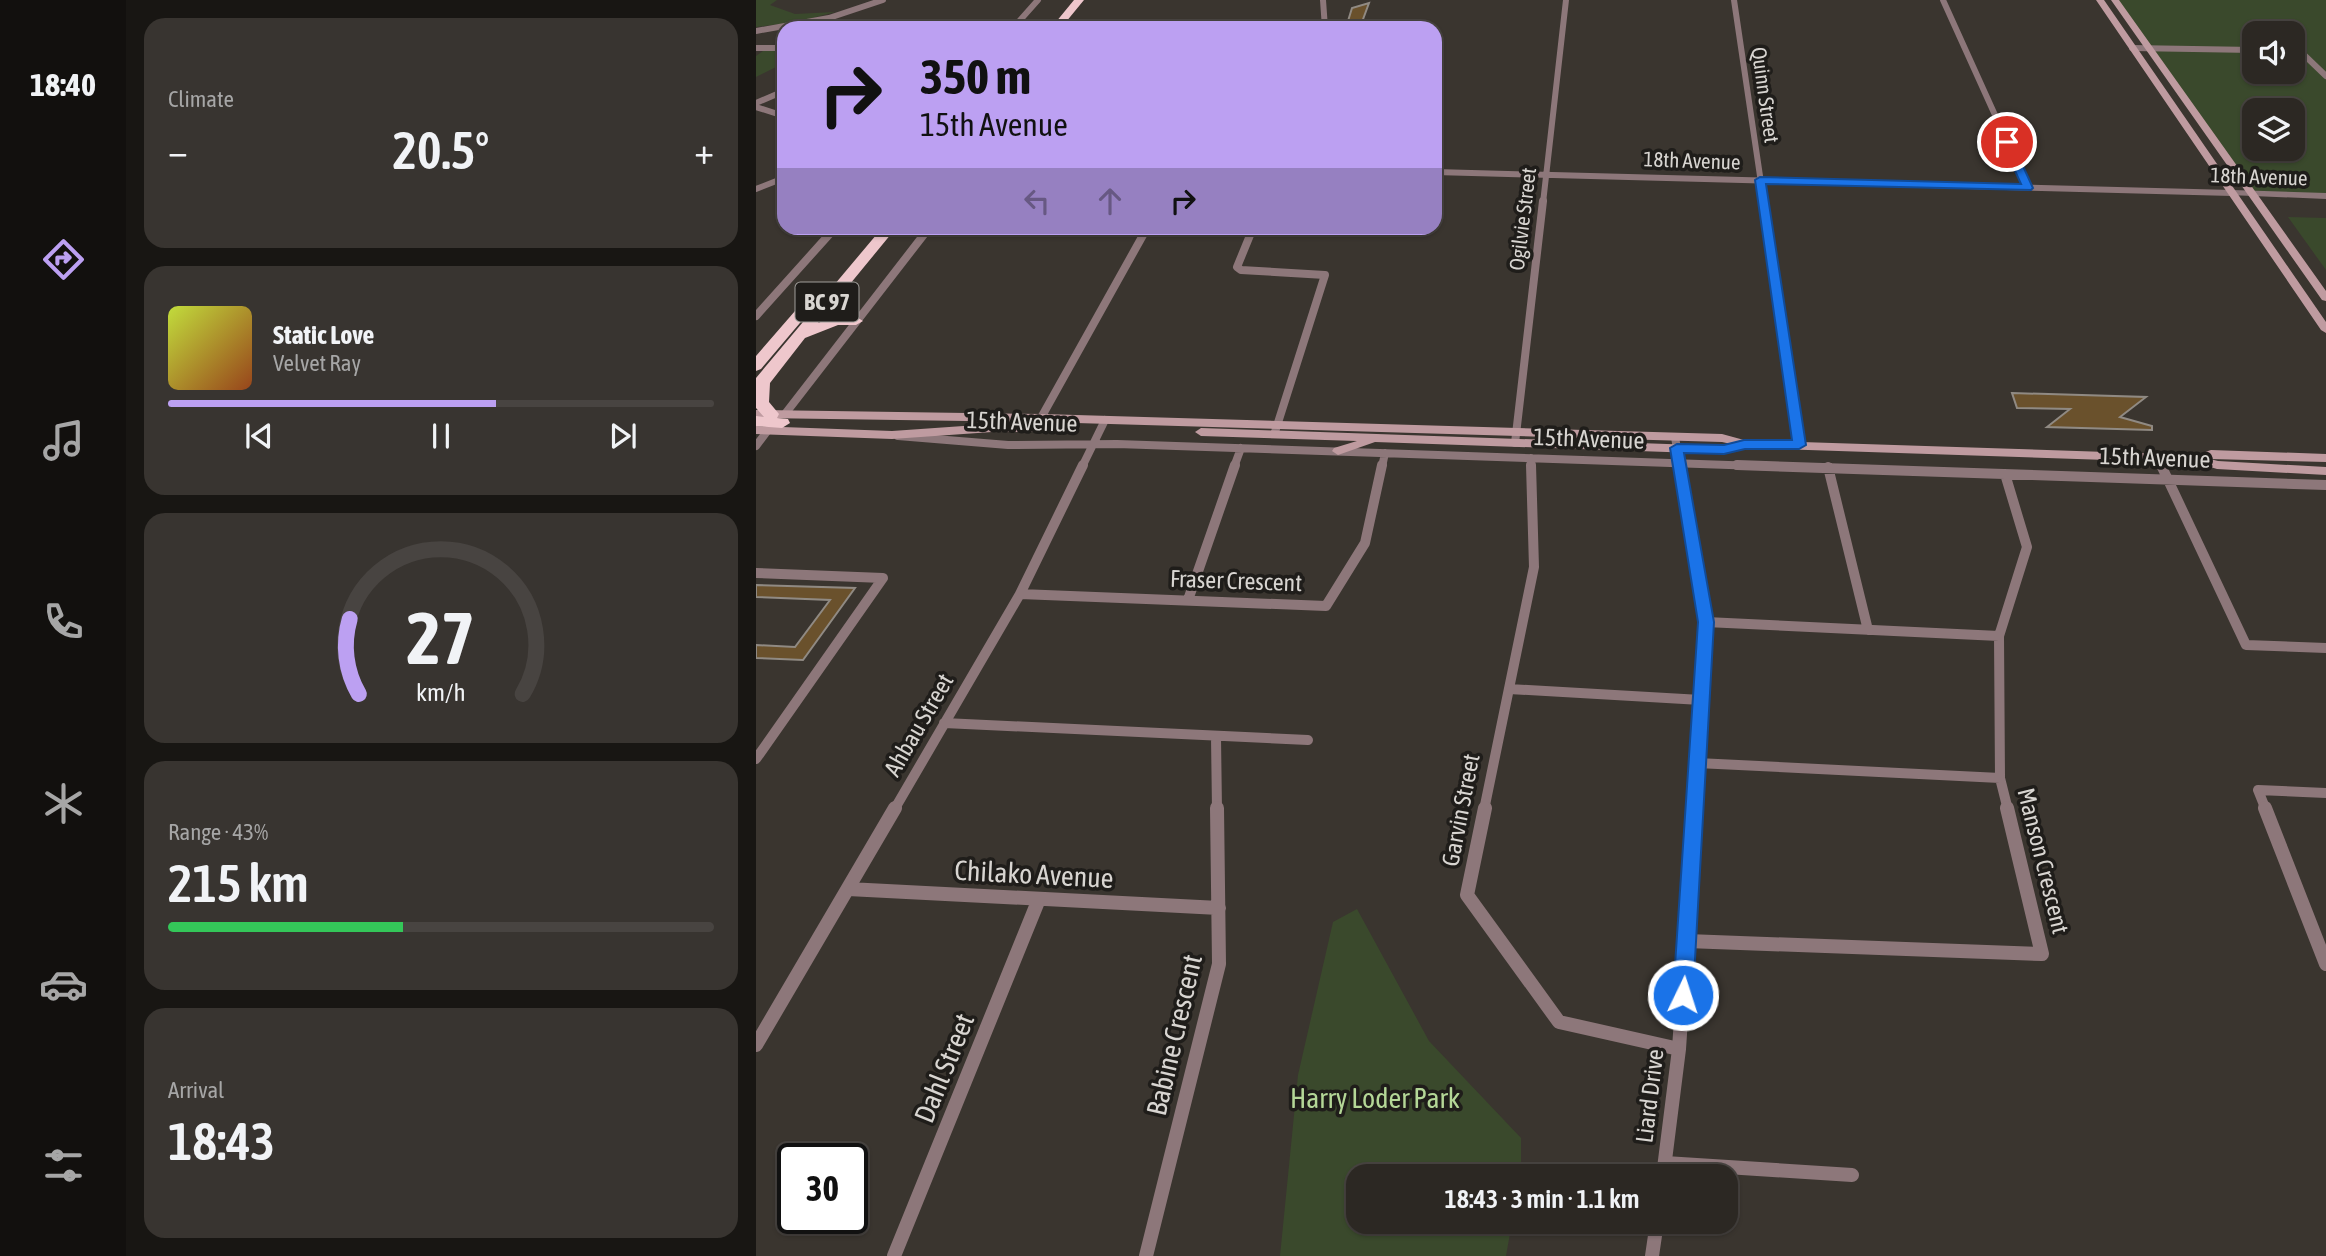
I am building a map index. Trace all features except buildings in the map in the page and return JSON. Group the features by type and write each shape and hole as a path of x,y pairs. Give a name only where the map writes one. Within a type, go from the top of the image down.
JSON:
{"highway":[{"path":"1047,21 1065,0"},
{"path":"1062,21 1079,0"},
{"name":"BC 97","path":"759,377 869,235"},
{"name":"BC 97","path":"759,377 798,337 883,235"},
{"path":"825,305 826,312 836,321"},
{"path":"798,337 836,321 856,321"},
{"path":"759,377 758,401 763,409 765,425"}],"main road":[{"path":"2100,0 2326,330"},
{"path":"2115,0 2326,298"},
{"name":"15th Avenue","path":"765,425 869,415 1039,423 1676,442 1724,450 1744,444 2157,457 2198,459 2217,465 2325,470"},
{"name":"15th Avenue","path":"765,425 892,435 1039,423"},
{"name":"15th Avenue","path":"1276,429 1380,438 1516,437"},
{"path":"1338,452 1380,438"}],"street":[{"path":"813,21 883,0"},
{"path":"1019,21 1038,0"},
{"path":"1323,0 1324,21"},
{"name":"Ogilvie Street","path":"1516,437 1566,0"},
{"name":"Quinn Street","path":"1734,0 1799,445"},
{"path":"1943,0 2028,188"},
{"path":"756,31 777,27"},
{"path":"756,48 777,48"},
{"path":"2132,48 2242,50"},
{"path":"2305,56 2326,76"},
{"path":"756,105 777,94"},
{"path":"756,105 777,113"},
{"name":"18th Avenue","path":"1442,172 2326,196"},
{"path":"756,189 777,181"},
{"path":"756,316 829,235"},
{"path":"765,425 856,321 924,235"},
{"path":"1039,423 1143,235"},
{"path":"1250,235 1237,267 1241,270 1325,275 1276,429"},
{"name":"Ahbau Street","path":"756,1045 1020,593 1103,424"},
{"name":"15th Avenue","path":"892,435 931,440 2326,485"},
{"name":"Liard Drive","path":"1665,1164 1679,1049 1706,622 1676,442"},
{"path":"1188,600 1241,448"},
{"name":"Fraser Crescent","path":"1020,593 1326,606 1365,543 1385,453"},
{"path":"2157,457 2246,645 2326,648"},
{"name":"Garvin Street","path":"1531,458 1534,567 1467,895 1559,1022 1679,1049"},
{"path":"1828,467 1868,630"},
{"name":"Manson Crescent","path":"1687,941 2042,954 2000,778 1999,636 2027,547 2005,474"},
{"path":"756,573 883,578 756,759"},
{"path":"1706,622 1999,636"},
{"path":"1509,689 1701,700"},
{"path":"944,723 1308,740"},
{"name":"Babine Crescent","path":"1146,1256 1219,964 1216,737"},
{"path":"1697,763 2000,778"},
{"path":"2326,793 2258,790 2326,964"},
{"name":"Chilako Avenue","path":"848,889 1219,908"},
{"name":"Dahl Street","path":"894,1256 1039,899"},
{"path":"1738,1171 1852,1175"},
{"path":"1653,1256 1656,1234"}],"green space":[{"path":"756,0 777,0 770,5 795,14 835,12 801,21 777,21 777,24 756,27"},
{"path":"2114,0 2326,0 2326,195 2253,193"},
{"path":"763,51 777,51 777,66 756,77 756,56"},
{"path":"2288,217 2326,218 2326,270"},
{"name":"Harry Loder Park","path":"1357,909 1429,1041 1521,1138 1521,1164 1346,1164 1346,1234 1510,1234 1506,1256 1280,1256 1298,1075 1333,922"}],"route":[{"path":"1683,995 1706,622 1677,448 1724,450 1744,444 1799,445 1760,180 2028,188 2007,142"}]}
